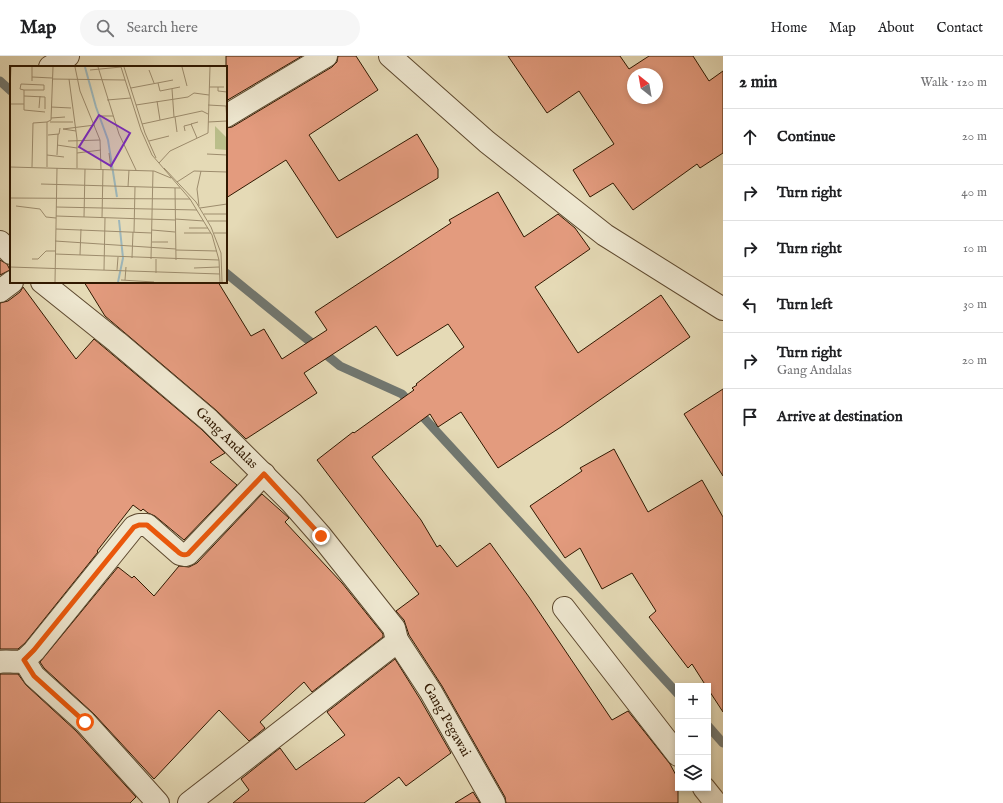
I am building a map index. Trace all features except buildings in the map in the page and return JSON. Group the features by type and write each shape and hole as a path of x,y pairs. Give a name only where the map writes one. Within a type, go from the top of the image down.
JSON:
{"street":[{"path":"52,66 68,56"},
{"path":"227,115 326,56"},
{"path":"390,56 487,142 599,230 723,309"},
{"path":"0,242 10,252"},
{"path":"0,291 11,283"},
{"name":"Gang Andalas","path":"43,283 117,342 210,420 264,474 326,542 394,628 396,640"},
{"path":"0,662 6,660 19,662 24,660 34,650 134,527 139,525 147,525 180,554 188,554 264,474"},
{"path":"564,608 675,751"},
{"path":"188,803 394,644 396,640"},
{"name":"Gang Pegawai","path":"396,640 431,692 494,803"},
{"path":"24,660 34,676 85,722 158,803"},
{"path":"706,791 716,803"}],"waterway":[{"path":"0,81 10,90"},
{"path":"227,274 340,366 402,394 675,691"},
{"path":"711,729 723,743"}],"route":[{"path":"85,722 34,676 24,660 34,650 134,527 139,525 147,525 180,554 188,554 264,474 321,536"}]}
